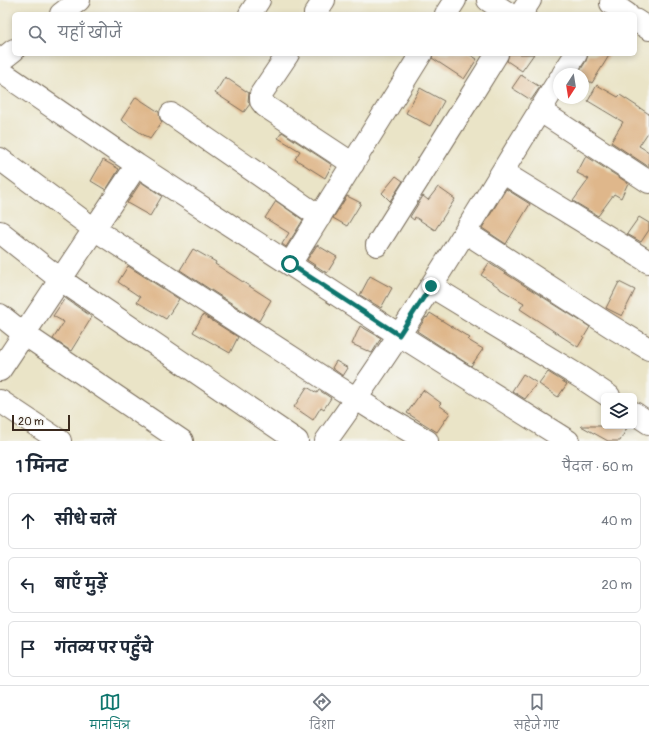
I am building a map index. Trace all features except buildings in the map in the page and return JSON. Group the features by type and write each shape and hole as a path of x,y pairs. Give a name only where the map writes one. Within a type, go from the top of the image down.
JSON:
{"street":[{"path":"251,12 259,0"},
{"path":"316,12 324,0"},
{"path":"447,12 455,0"},
{"path":"488,0 506,12"},
{"path":"522,12 530,0"},
{"path":"637,21 649,29"},
{"path":"0,61 12,52"},
{"path":"287,56 261,94 261,101 265,106 353,164"},
{"path":"290,264 420,56"},
{"path":"377,246 496,56"},
{"path":"566,68 573,56"},
{"path":"0,71 137,165 399,335 568,441"},
{"path":"326,441 356,399 431,286 553,89"},
{"path":"539,110 649,182"},
{"path":"171,114 320,217"},
{"path":"0,159 94,229 356,399 427,441"},
{"path":"0,370 137,165"},
{"path":"502,172 649,262"},
{"path":"0,232 60,280 298,441"},
{"path":"465,232 612,327 649,349"},
{"path":"431,286 604,393"},
{"path":"0,316 24,334 182,441"},
{"path":"0,401 60,441"},
{"path":"637,415 649,423"}],"route":[{"path":"290,264 399,335 431,286"}]}
